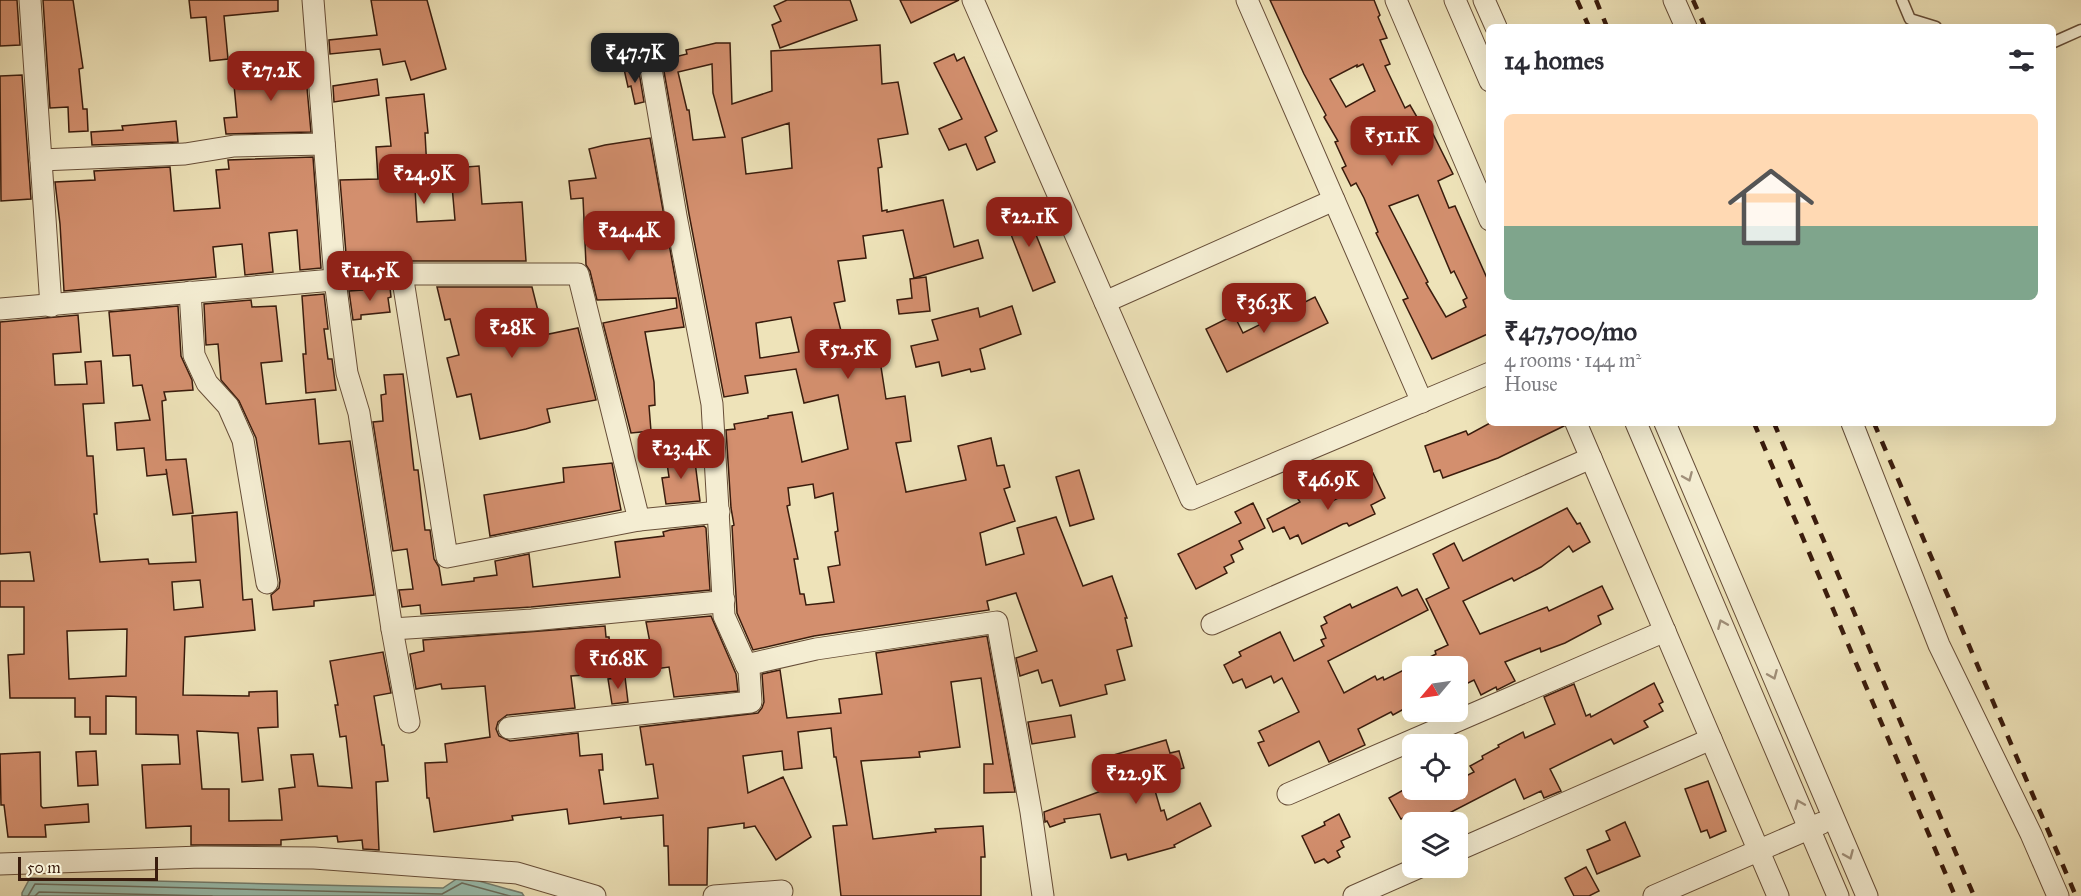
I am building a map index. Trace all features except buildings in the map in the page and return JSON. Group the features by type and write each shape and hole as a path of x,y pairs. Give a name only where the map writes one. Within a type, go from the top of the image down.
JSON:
{"street":[{"path":"30,0 51,306"},
{"path":"314,0 335,280 347,374 359,413 392,629 409,722"},
{"path":"973,0 1191,499 1486,375"},
{"path":"1247,0 1422,402"},
{"path":"1396,0 1486,211"},
{"path":"1455,0 1486,72"},
{"path":"1484,0 1495,24"},
{"path":"1674,0 1685,24"},
{"path":"509,728 751,702 749,670 724,616 712,404 676,216 647,45"},
{"path":"41,160 185,154 234,146 324,144"},
{"path":"1105,302 1334,200"},
{"path":"402,274 447,557 639,520 719,512"},
{"path":"0,309 402,274 578,274 639,520"},
{"path":"190,292 194,355 207,383 228,406 243,440 267,583"},
{"path":"1577,426 1778,896"},
{"path":"1637,426 1839,896"},
{"path":"1666,426 1867,896"},
{"path":"1853,426 1939,645 2031,834 2058,896"},
{"path":"1212,624 1591,458"},
{"path":"392,629 532,620 724,600"},
{"path":"746,665 816,649 997,622 1043,896"},
{"path":"1288,794 1665,630"},
{"path":"1468,846 1711,739"},
{"path":"1654,896 1834,818"},
{"path":"0,864 201,857 314,858 517,873 595,896"},
{"path":"1354,896 1402,875"},
{"path":"714,896 782,891"}],"lane":[{"path":"1902,0 1910,18 1927,24"},
{"path":"2056,41 2081,30"}],"water":[{"path":"461,876 522,893 524,896 22,896 30,878 443,888"}],"railway":[{"path":"1577,0 1588,24"},
{"path":"1596,0 1606,24"},
{"path":"1693,0 1704,24"},
{"path":"1755,426 1955,896"},
{"path":"1775,426 1974,896"},
{"path":"1875,426 2076,896"}]}
